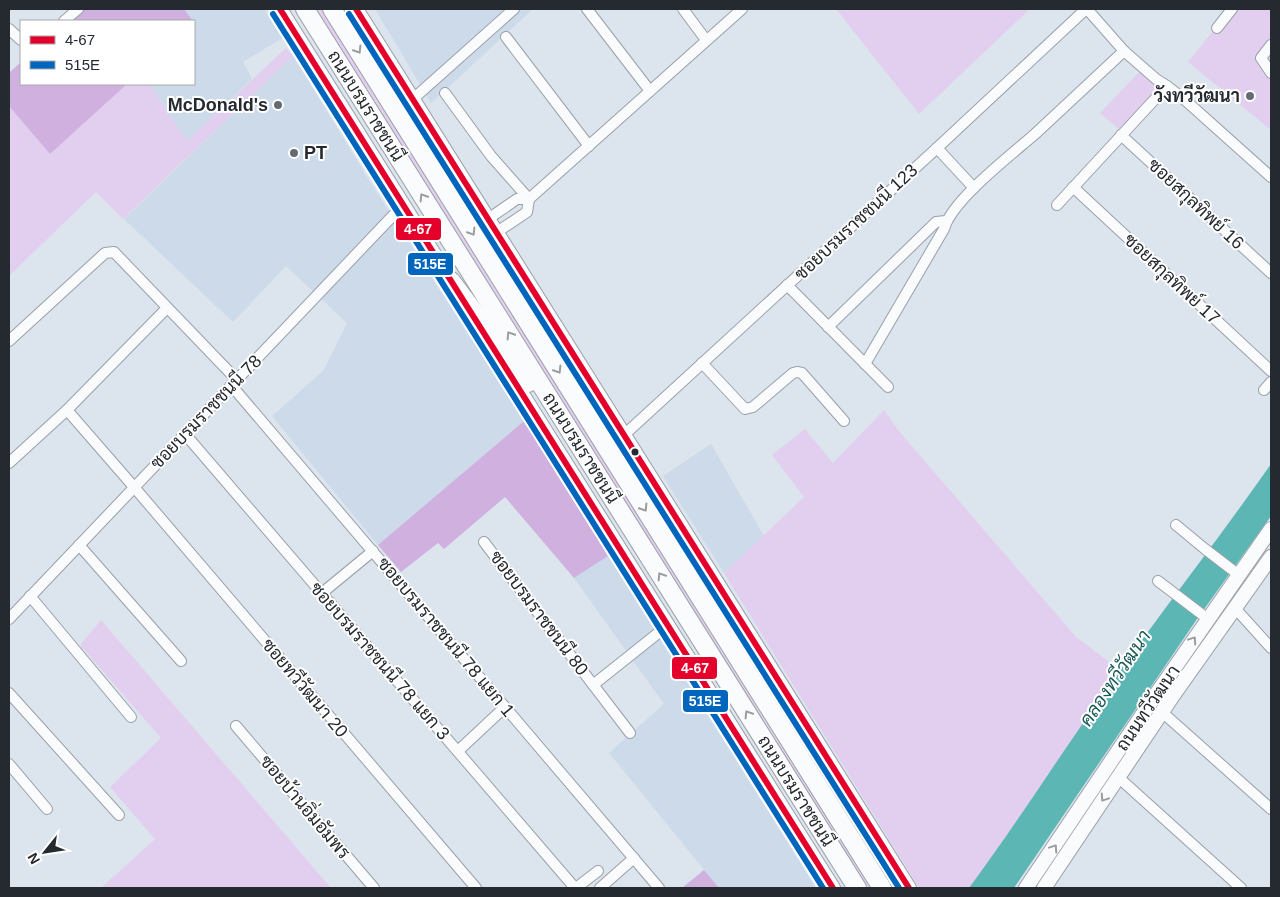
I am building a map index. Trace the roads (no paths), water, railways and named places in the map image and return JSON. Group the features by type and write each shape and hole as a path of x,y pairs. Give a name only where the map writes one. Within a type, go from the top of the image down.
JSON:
{"highway":[{"name":"ถนนบรมราชชนนี","path":"305,9 857,888"},
{"name":"ถนนบรมราชชนนี","path":"332,9 882,888"},
{"path":"451,281 594,469"}],"main road":[{"path":"280,9 832,888"},
{"path":"356,9 909,888"},
{"name":"ถนนทวีวัฒนา","path":"1026,888 1204,616 1235,572 1271,529"},
{"name":"ถนนทวีวัฒนา","path":"1044,888 1162,712 1235,608 1269,565"}],"street":[{"path":"65,20 76,9"},
{"path":"413,99 514,9"},
{"path":"587,9 650,91"},
{"path":"683,9 706,40"},
{"path":"497,232 527,212 529,199 742,9"},
{"path":"1086,9 1124,51 1156,79 1185,100 1271,177"},
{"name":"ซอยบรมราชชนนี 123","path":"624,435 1086,9"},
{"path":"1218,28 1232,9"},
{"path":"9,29 20,39"},
{"path":"506,36 589,146"},
{"path":"1271,45 1261,58 1271,73"},
{"path":"865,364 944,229 950,214 974,188 1124,51"},
{"path":"1057,205 1167,86"},
{"path":"445,93 491,156 529,199"},
{"name":"ซอยสกุลทิพย์ 16","path":"1121,135 1271,273"},
{"path":"937,148 974,188"},
{"name":"ซอยสกุลทิพย์ 17","path":"1073,187 1271,371"},
{"path":"488,219 517,199 529,199"},
{"name":"ซอยบรมราชชนนี 78","path":"9,618 403,205"},
{"path":"828,327 936,222 946,221"},
{"name":"ซอยบรมราชชนนี 78 แยก 1","path":"9,341 104,253 114,252 234,383 372,551 660,888"},
{"path":"787,285 888,387"},
{"path":"9,463 67,410 167,308"},
{"path":"702,363 745,408 753,407 793,373 802,373 844,421"},
{"name":"ซอยทวีวัฒนา 20","path":"67,410 476,888"},
{"name":"ซอยบรมราชชนนี 78 แยก 3","path":"185,434 576,888"},
{"path":"1176,525 1235,572"},
{"name":"ซอยบรมราชชนนี 80","path":"484,542 630,734"},
{"path":"79,545 181,662"},
{"path":"322,593 372,551"},
{"path":"1158,581 1204,616"},
{"path":"30,596 131,716"},
{"path":"1235,608 1271,648"},
{"name":"ซอยบรมราชชนนี 80","path":"593,685 668,626"},
{"path":"9,693 120,815"},
{"path":"458,751 506,707"},
{"path":"1162,712 1271,809"},
{"name":"ซอยบ้านอิ่มอัมพร","path":"236,726 374,888"},
{"path":"9,764 47,809"},
{"path":"1118,778 1241,888"},
{"path":"600,888 634,858"},
{"path":"576,888 598,871"}],"water":[{"name":"คลองทวีวัฒนา","path":"1271,464 1271,516 1197,619 1014,888 969,888 1114,679"}],"place":[{"name":"วังทวีวัฒนา","path":"1250,96"},
{"name":"McDonald's","path":"278,105"},
{"name":"PT","path":"294,153"}]}
